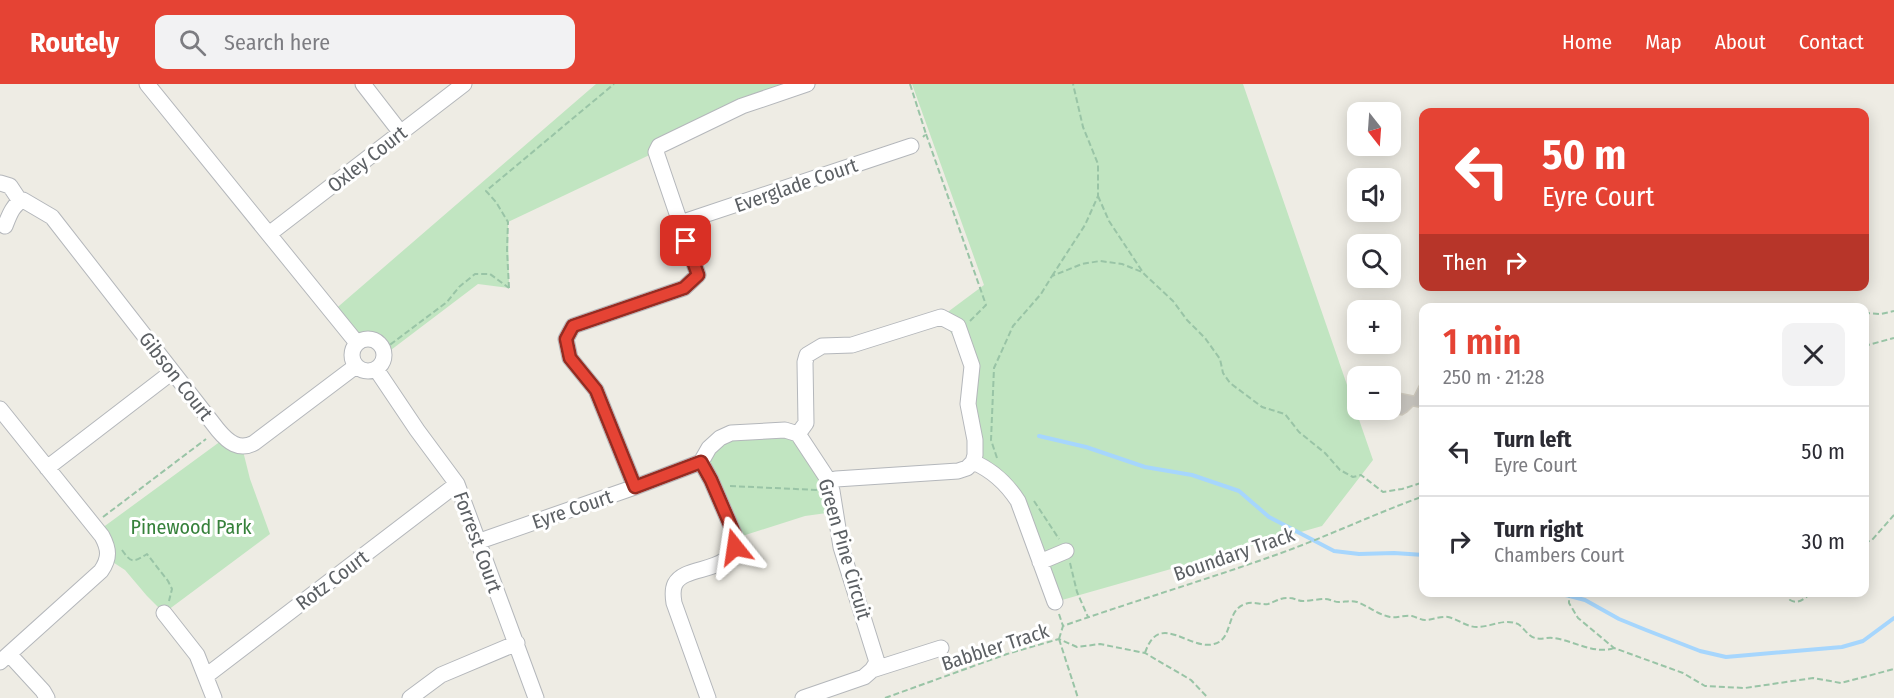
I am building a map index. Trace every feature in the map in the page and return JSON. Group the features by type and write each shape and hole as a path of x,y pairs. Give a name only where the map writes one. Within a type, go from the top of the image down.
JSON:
{"street":[{"path":"147,84 357,343"},
{"path":"363,84 401,133"},
{"name":"Oxley Court","path":"269,234 464,84"},
{"path":"635,487 596,390 570,358 566,339 573,326 684,288 698,275 656,152 659,146 776,89 807,84"},
{"name":"Everglade Court","path":"680,223 911,146"},
{"name":"Gibson Court","path":"0,183 10,186 20,201 26,201 52,217 218,430 233,444 248,446 356,366"},
{"path":"5,226 12,210 20,201"},
{"path":"708,698 674,603 673,593 674,585 680,578 725,560 735,547 736,538 701,462 709,448 720,438 731,433 785,430 798,434 806,423 806,362 807,355 813,350 822,346 852,345 942,317 957,326 972,366 968,404 975,441 973,462 967,468 958,471 837,479 831,486"},
{"path":"363,340 375,341 383,350 382,362 376,369 366,371 356,366 352,360 352,353 357,343 363,340"},
{"name":"Forrest Court","path":"376,369 457,484 536,698"},
{"path":"47,468 172,372"},
{"path":"2,418 47,468 102,536 108,551 108,559 101,571 5,658 44,691 47,698"},
{"name":"Green Pine Circuit","path":"798,434 831,486 841,547 878,662 872,670"},
{"name":"Eyre Court","path":"477,542 701,462"},
{"path":"973,462 983,466 1003,482 1018,501 1055,602"},
{"name":"Rotz Court","path":"206,676 457,484"},
{"path":"1040,562 1066,551"},
{"path":"165,614 197,655 214,698"},
{"path":"410,698 441,675 517,643"},
{"path":"803,698 864,677 872,670 941,648"}],"path":[{"path":"383,350 447,302 459,287 476,274 490,274 509,288 508,222 486,191 615,84"},
{"path":"910,84 986,304 960,332"},
{"path":"1073,84 1083,127 1098,164 1098,196 1109,221 1142,272 1173,301 1187,320 1205,338 1220,359 1223,373 1230,383 1262,407 1285,414 1299,432 1340,470 1353,477 1361,475 1383,492 1419,484"},
{"path":"911,146 927,134"},
{"path":"998,459 991,440 994,368 1013,326 1041,294 1084,225 1098,196"},
{"path":"1052,276 1082,264 1100,261 1122,264 1142,272"},
{"path":"1869,313 1894,311"},
{"path":"1869,345 1894,338"},
{"path":"103,517 218,430"},
{"path":"714,486 831,486"},
{"path":"1031,497 1066,551 1074,573 1077,592 1088,617"},
{"name":"Boundary Track","path":"1059,639 1063,626 1268,558 1419,498"},
{"path":"1869,541 1894,515"},
{"path":"119,546 132,561 147,554 168,581 172,590 165,614"},
{"path":"1569,597 1569,603 1578,618 1614,648 1683,673 1705,686 1745,688 1813,678 1841,684 1894,669"},
{"path":"1790,597 1791,600 1798,602 1806,597"},
{"path":"1145,653 1148,644 1163,633 1175,634 1198,643 1216,644 1228,632 1229,623 1238,608 1246,604 1270,603 1290,598 1299,601 1328,599 1337,602 1357,602 1378,614 1412,616 1425,620 1445,617 1468,626 1478,627 1509,622 1518,625 1531,637 1537,639 1553,638 1599,650 1614,648"},
{"path":"1059,639 1078,698"},
{"name":"Babbler Track","path":"885,698 1007,654 1059,639 1077,646 1100,644 1145,653 1191,680 1208,698"}],"green space":[{"path":"596,84 817,84 778,94 508,222 509,288 478,284 383,356 380,345 363,340 332,312"},
{"path":"912,84 1243,84 1347,385 1347,420 1359,420 1373,460 1322,526 1055,602 1018,501 975,455 972,366 941,317 984,285"},
{"path":"785,430 819,464 834,512 805,516 736,538 701,462 720,438"},
{"name":"Pinewood Park","path":"225,438 242,447 250,479 270,534 164,613 125,570 108,559 98,531"}],"building":[{"path":"1419,386 1419,407 1413,406 1401,415 1401,393 1414,396"}],"waterway":[{"path":"1039,436 1086,447 1145,467 1192,475 1239,491 1269,517 1334,551 1359,554 1419,555"},
{"path":"1573,597 1585,600 1619,619 1700,651 1726,657 1842,647 1863,641 1894,618"}],"route":[{"path":"686,241 698,275 691,282 684,288 573,326 566,339 567,347 570,358 596,390 635,487 701,462 736,538 735,547"}]}
